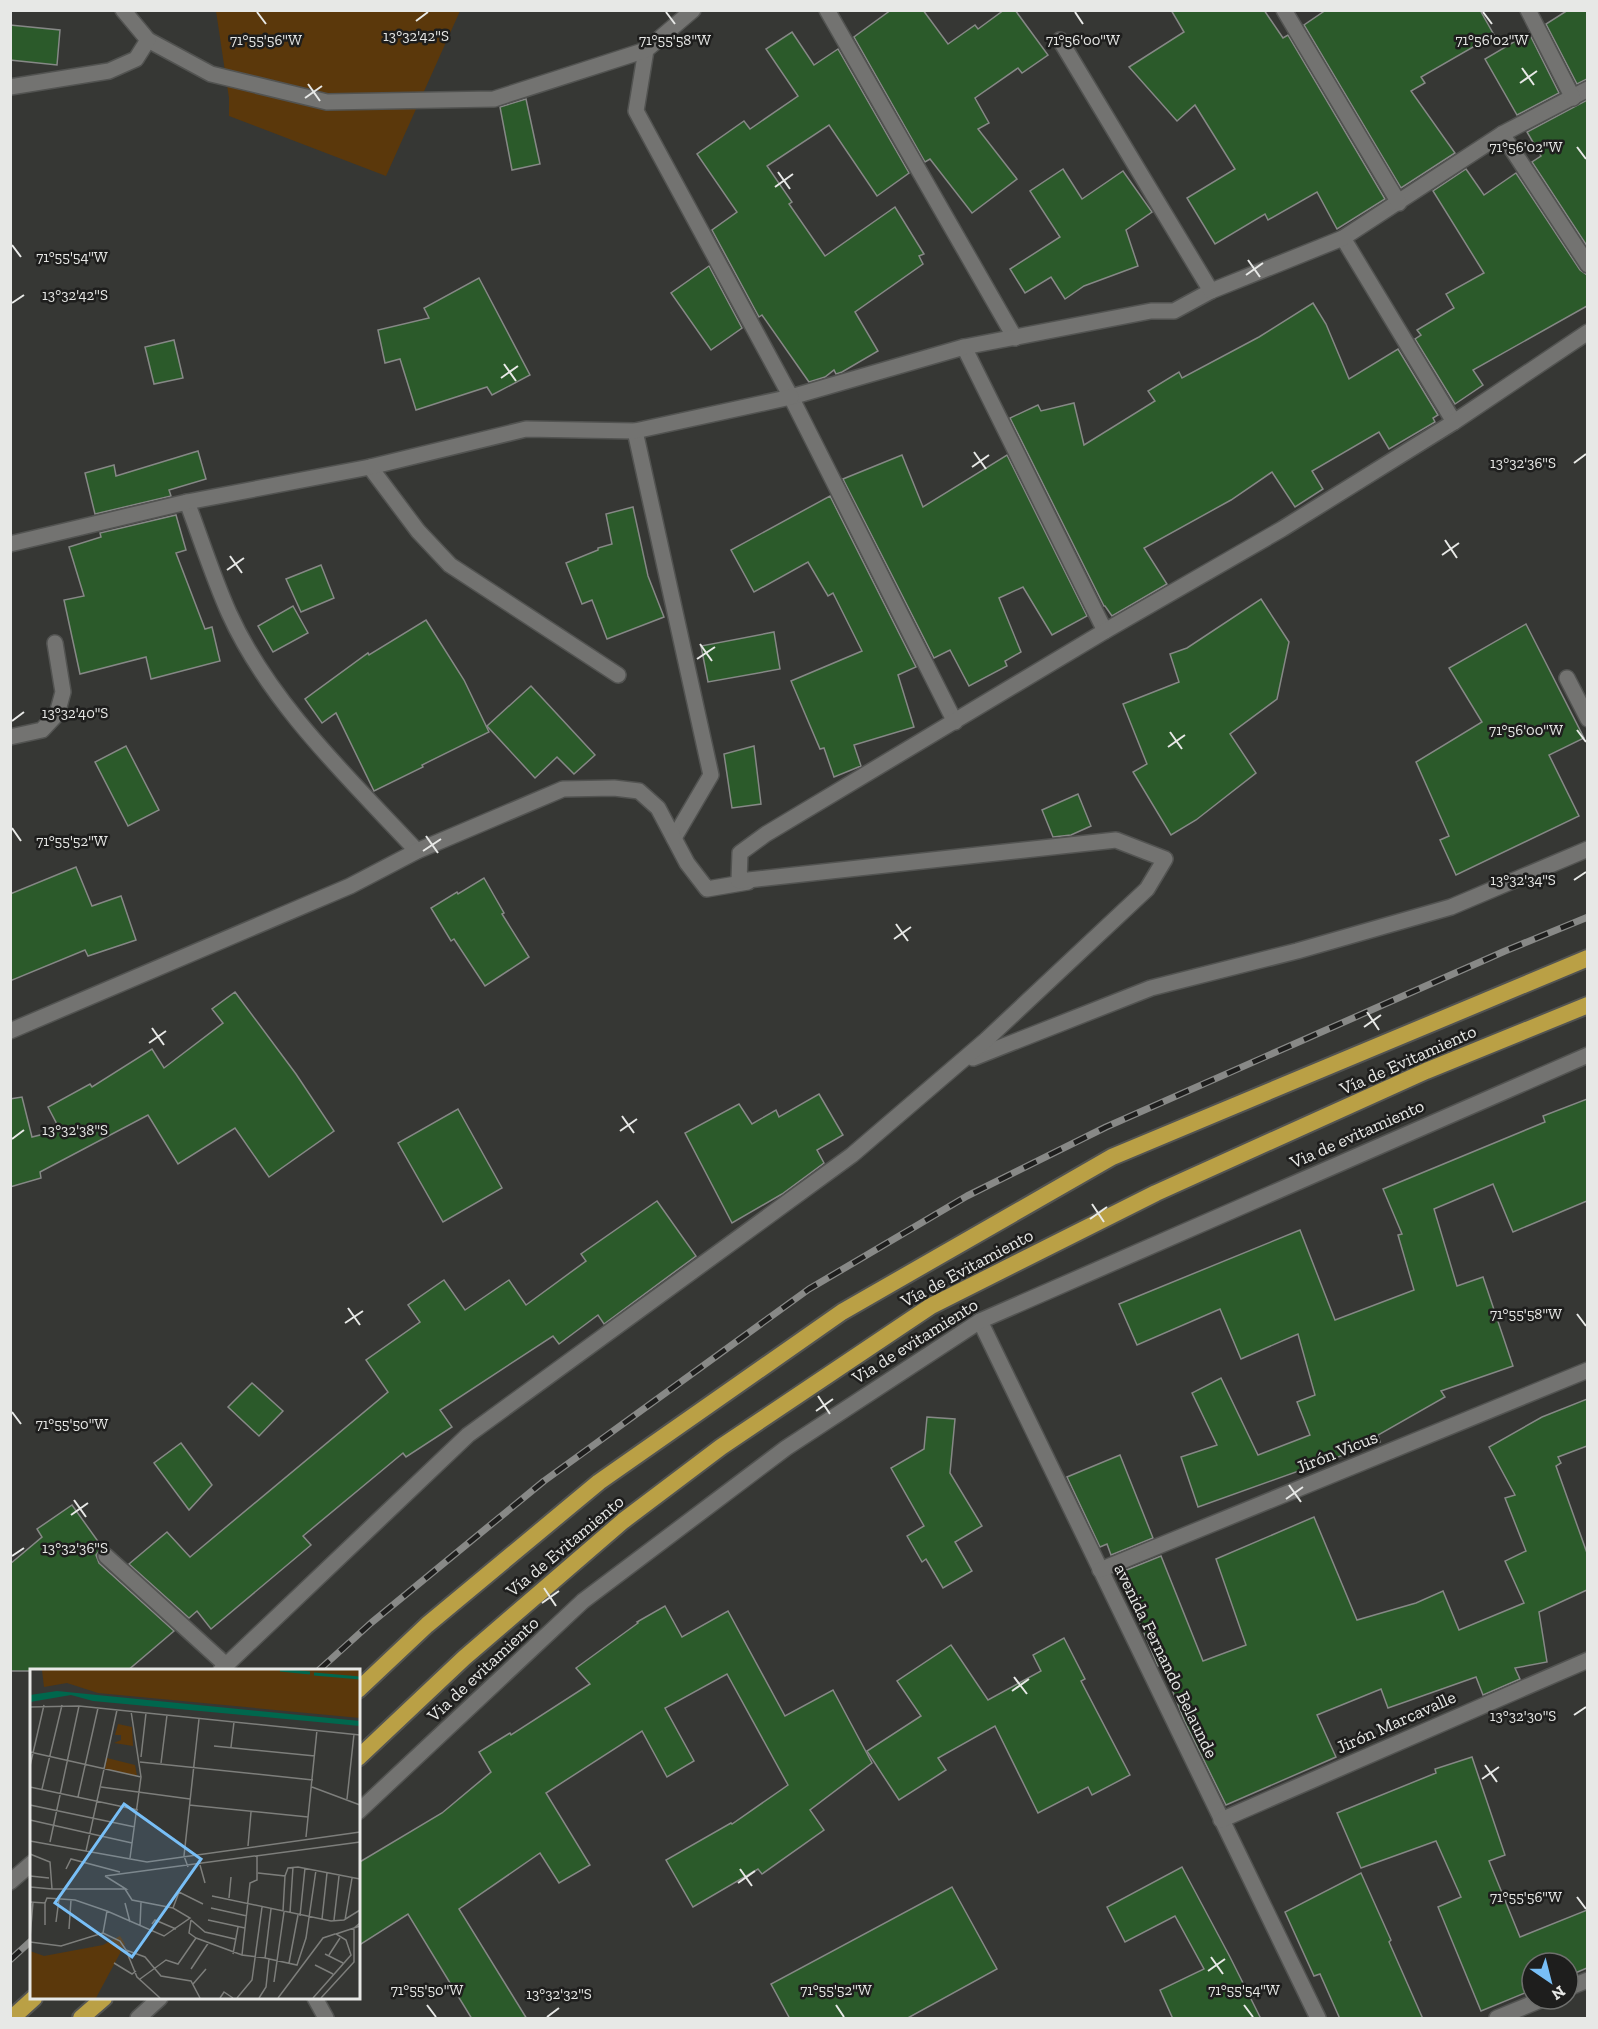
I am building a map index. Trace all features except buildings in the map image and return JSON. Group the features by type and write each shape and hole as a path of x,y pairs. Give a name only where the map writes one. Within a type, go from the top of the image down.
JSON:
{"highway":[{"name":"Vía de Evitamiento","path":"360,1688 427,1625 599,1482 842,1312 1112,1157 1587,958"},
{"name":"Vía de Evitamiento","path":"360,1756 464,1658 623,1521 721,1447 931,1306 1156,1193 1426,1071 1587,1005"},
{"path":"12,2019 33,1999"},
{"path":"81,2019 103,1999"}],"street":[{"path":"123,10 148,40 211,74 327,102 494,99 646,50 693,10"},
{"path":"827,10 1015,338"},
{"path":"1284,10 1398,203"},
{"path":"1528,10 1574,98"},
{"path":"10,87 109,71 136,60 148,40"},
{"path":"1060,40 1211,291"},
{"path":"646,50 636,111 791,397 955,722"},
{"path":"10,544 187,502 370,467 526,429 635,431 791,397 964,347 1151,311 1174,311 1211,291 1343,238 1502,134 1574,98 1587,89"},
{"path":"1502,134 1587,265"},
{"path":"1343,238 1454,422"},
{"path":"763,880 739,881 740,853 766,834 1105,631 1282,529 1454,422 1587,332"},
{"path":"964,347 1105,631"},
{"path":"635,431 711,775 674,838"},
{"path":"370,467 418,531 450,565 618,675"},
{"path":"187,502 229,614 264,675 296,720 417,851"},
{"path":"10,737 42,730 57,714 63,692 55,643"},
{"path":"1568,678 1587,718"},
{"path":"10,1031 350,886 417,851 563,789 614,788 639,791 658,808 687,863 707,889 763,880 1116,840 1165,859 1147,889 962,1062 852,1155 468,1435 224,1668 106,1556"},
{"path":"962,1062 1151,988 1297,951 1451,907 1587,849"},
{"name":"Via de evitamiento","path":"360,1810 583,1601 786,1448 980,1321 1587,1054"},
{"name":"avenida Fernando Belaunde","path":"980,1321 1318,2019"},
{"name":"Jirón Vicus","path":"1100,1570 1587,1370"},
{"name":"Jirón Marcavalle","path":"1221,1820 1587,1660"},
{"path":"10,1882 30,1865"},
{"path":"138,2019 159,1999"},
{"path":"316,1999 326,2019"},
{"path":"1497,2019 1520,2009"}],"shaded area":[{"path":"216,11 460,11 386,176 229,116 229,98"}],"railway":[{"path":"320,1669 371,1623 544,1481 809,1289 967,1196 1106,1127 1505,951 1588,917"},
{"path":"10,1960 30,1942"}]}
